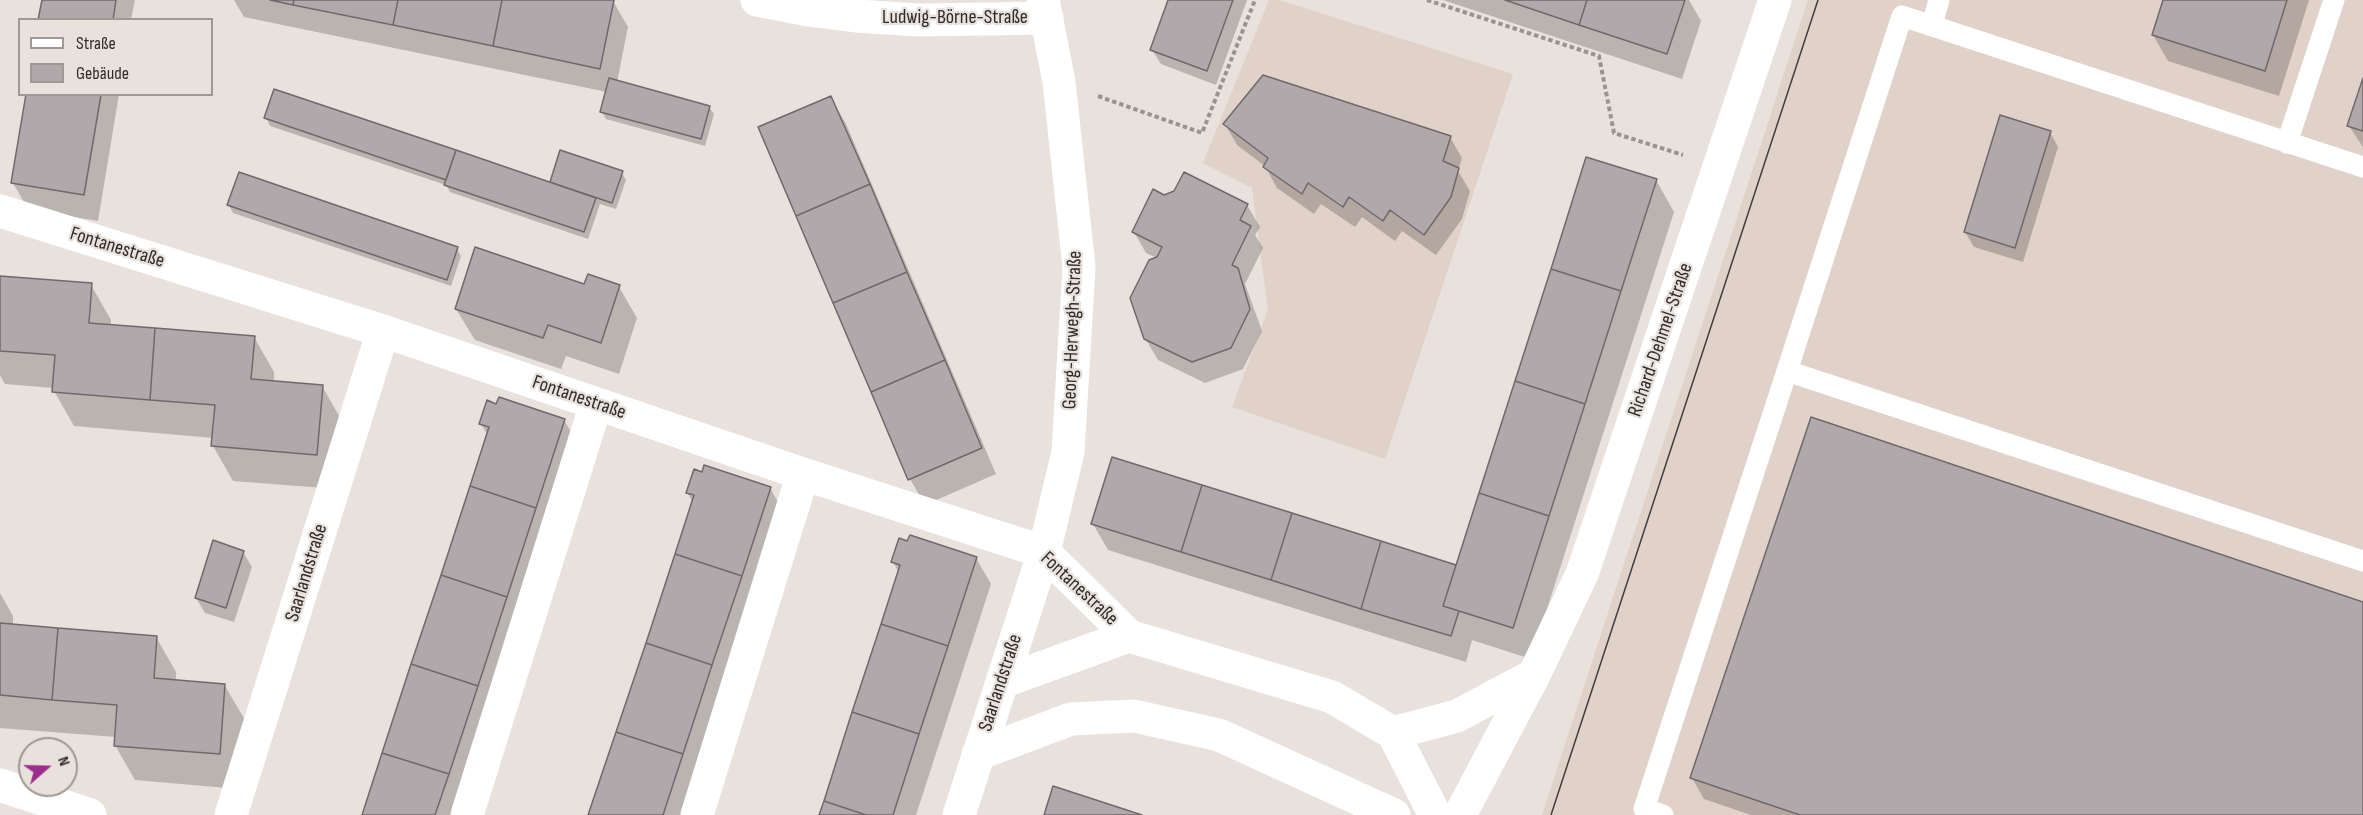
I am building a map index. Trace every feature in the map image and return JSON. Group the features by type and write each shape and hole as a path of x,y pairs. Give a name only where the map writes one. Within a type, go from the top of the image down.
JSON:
{"street":[{"name":"Ludwig-Börne-Straße","path":"757,0 856,16 919,20 1045,9"},
{"name":"Richard-Dehmel-Straße","path":"1460,815 1534,675 1582,574 1775,0"},
{"name":"Georg-Herwegh-Straße","path":"1044,552 1068,452 1079,267 1059,82 1045,9"},
{"name":"Fontanestraße","path":"0,211 382,330 803,474 1044,552 1129,636 1332,697 1394,733"},
{"name":"Saarlandstraße","path":"231,815 382,330"},
{"path":"467,815 596,404"},
{"path":"697,815 803,474"},
{"name":"Saarlandstraße","path":"959,815 1044,552"},
{"name":"Fontanestraße","path":"1002,682 1129,636"},
{"path":"1435,815 1394,733 1457,716 1534,675"},
{"path":"978,754 1071,719 1134,716 1219,735 1394,815"},
{"path":"0,785 90,815"}],"lane":[{"path":"1932,25 1939,0"},
{"path":"2287,143 2334,0"},
{"path":"1663,815 1644,809 1902,16 2363,168"},
{"path":"1787,370 2363,561"}],"path":[{"path":"1059,82 1202,133 1255,0"},
{"path":"1427,0 1599,56 1614,133 1720,167"}],"shaded area":[{"path":"1269,0 1279,0 1513,74 1385,459 1232,407 1268,310 1252,188 1203,163"},
{"path":"1808,0 2363,0 2363,815 1542,815"}],"building":[{"path":"42,0 116,0 113,18 38,18"},
{"path":"270,0 294,0 293,5"},
{"path":"294,0 398,0 393,25 293,5"},
{"path":"398,0 502,0 493,46 393,25"},
{"path":"502,0 614,0 600,69 493,46"},
{"path":"1168,0 1233,0 1207,71 1150,50"},
{"path":"1505,0 1587,0 1579,25"},
{"path":"1587,0 1685,0 1667,54 1579,25"},
{"path":"2163,0 2287,0 2265,71 2152,35"},
{"path":"1263,75 1451,136 1443,161 1459,168 1451,197 1424,235 1390,210 1383,221 1349,197 1343,207 1308,183 1302,194 1263,167 1268,158 1223,124"},
{"path":"609,78 710,106 701,139 600,112"},
{"path":"2363,78 2363,131 2347,126"},
{"path":"274,89 456,150 446,180 264,118"},
{"path":"26,96 101,96 84,195 11,183"},
{"path":"831,96 870,184 796,216 758,127"},
{"path":"2000,115 2051,131 2015,248 1964,232"},
{"path":"456,150 596,198 584,232 444,185"},
{"path":"560,150 623,171 612,203 550,182"},
{"path":"1586,157 1657,179 1621,291 1551,269"},
{"path":"239,172 458,247 447,280 227,205"},
{"path":"1184,172 1248,204 1240,220 1251,226 1232,265 1238,268 1250,309 1231,348 1192,362 1144,339 1130,298 1149,260 1157,257 1162,247 1132,232 1153,189 1164,195 1174,191"},
{"path":"870,184 907,272 833,303 796,216"},
{"path":"475,247 584,284 588,274 620,285 601,343 548,325 543,338 455,309"},
{"path":"1551,269 1621,291 1585,404 1515,381"},
{"path":"907,272 945,360 871,392 833,303"},
{"path":"0,276 92,283 89,323 155,328 150,400 52,392 55,355 0,351"},
{"path":"155,328 255,336 251,379 323,385 317,455 211,446 215,405 150,400"},
{"path":"945,360 982,448 908,480 871,392"},
{"path":"1515,381 1585,404 1549,516 1479,493"},
{"path":"499,397 565,419 536,508 470,486 489,427 479,424 487,400 496,404"},
{"path":"1811,417 2363,602 2363,815 1800,815 1690,778"},
{"path":"1112,457 1202,485 1181,552 1091,524"},
{"path":"704,465 771,487 742,576 675,554 694,495 686,493 694,469 702,472"},
{"path":"1202,485 1292,513 1271,580 1181,552"},
{"path":"470,486 536,508 507,597 441,575"},
{"path":"1479,493 1549,516 1513,628 1443,606"},
{"path":"1292,513 1381,541 1361,609 1271,580"},
{"path":"910,535 977,557 948,646 881,624 900,565 891,562 899,538 907,541"},
{"path":"213,540 244,551 226,608 195,598"},
{"path":"1381,541 1456,565 1443,606 1459,611 1451,636 1361,609"},
{"path":"675,554 742,576 712,665 646,643"},
{"path":"441,575 507,597 478,686 411,664"},
{"path":"0,623 58,628 52,700 0,695"},
{"path":"881,624 948,646 919,734 852,712"},
{"path":"58,628 157,636 154,678 225,684 220,754 114,746 117,705 52,700"},
{"path":"646,643 712,665 683,754 616,732"},
{"path":"411,664 478,686 449,774 382,753"},
{"path":"852,712 919,734 893,815 866,815 824,801"},
{"path":"616,732 683,754 663,815 588,815"},
{"path":"382,753 449,774 435,815 362,815"},
{"path":"1053,786 1142,815 1044,815"},
{"path":"824,801 866,815 819,815"}],"tram line":[{"path":"1551,815 1818,0"}]}
